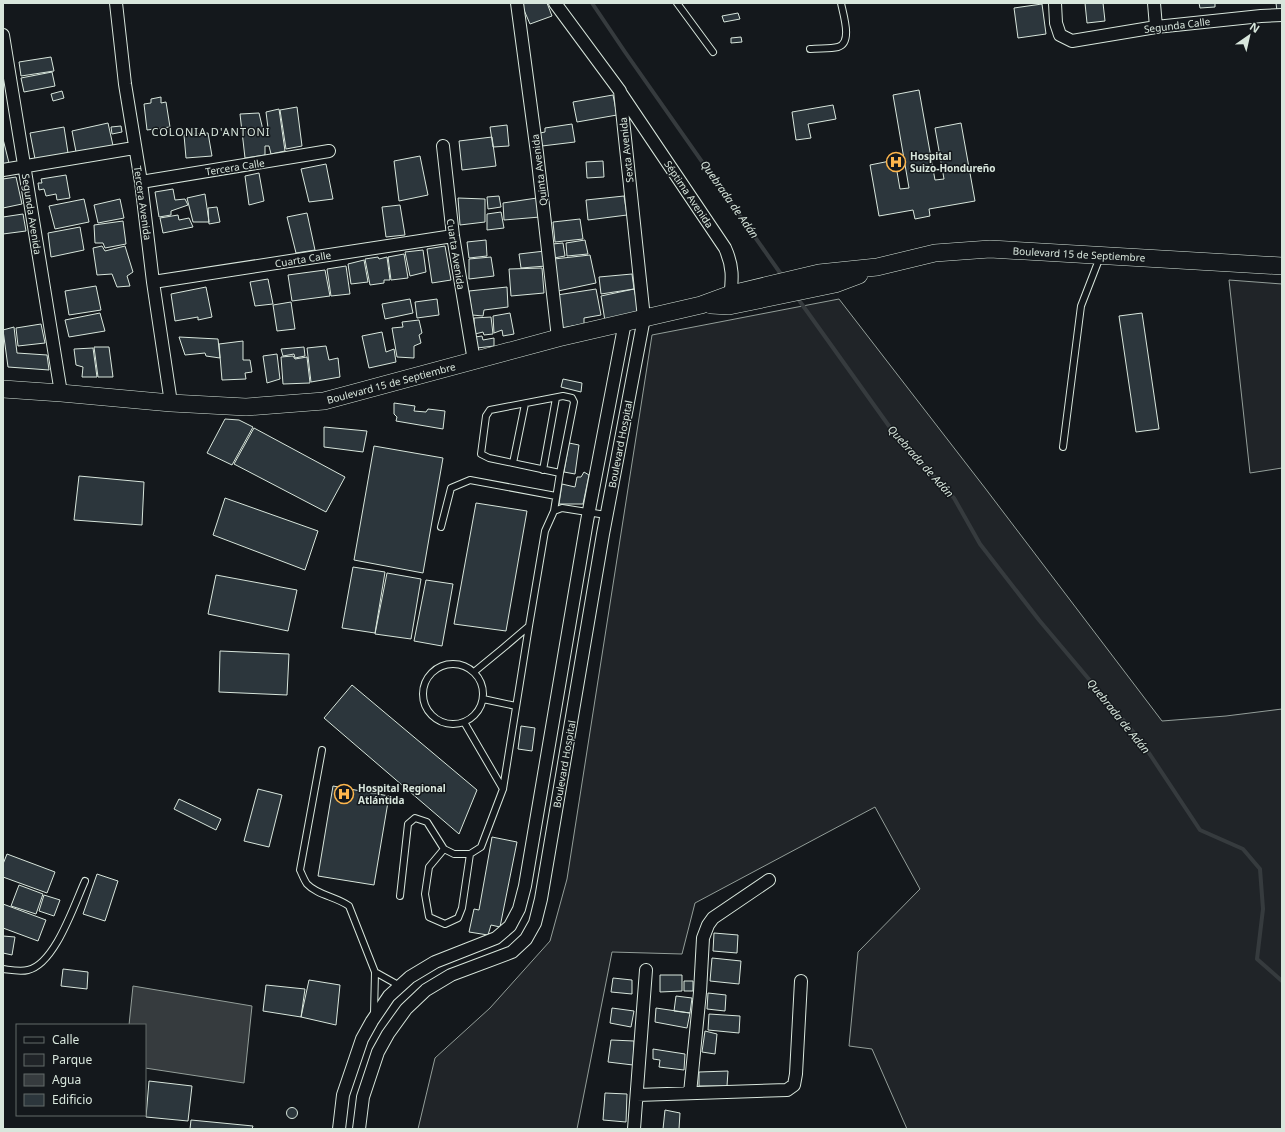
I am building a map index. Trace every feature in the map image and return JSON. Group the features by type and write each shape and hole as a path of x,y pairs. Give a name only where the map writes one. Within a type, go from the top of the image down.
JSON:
{"street":[{"name":"Tercera Avenida","path":"116,3 134,148 141,182 153,282 171,403"},
{"name":"Quinta Avenida","path":"517,3 537,153 558,338"},
{"path":"555,3 620,91"},
{"name":"Segunda Calle","path":"1054,3 1056,23 1060,35 1072,41 1266,9 1282,15"},
{"path":"1154,3 1156,27"},
{"name":"Segunda Avenida","path":"3,35 61,393"},
{"name":"Séptima Avenida","path":"620,91 725,248 730,258 732,270 730,300"},
{"name":"Sexta Avenida","path":"620,91 644,318"},
{"name":"Cuarta Avenida","path":"443,146 453,236 474,361"},
{"path":"3,170 134,148"},
{"name":"Tercera Calle","path":"141,182 329,152"},
{"name":"Cuarta Calle","path":"153,282 453,236"},
{"name":"Boulevard 15 de Septiembre","path":"3,389 171,403 246,406 324,401 558,338 701,304 835,284 877,267 934,253 990,249 1282,266"},
{"name":"Boulevard 15 de Septiembre","path":"730,300 764,286 819,272 877,267"},
{"name":"Boulevard Hospital","path":"359,1129 363,1098 378,1052 388,1034 406,1009 426,990 451,975 512,952 526,939 535,923 541,900 606,515 644,318"},
{"name":"Boulevard Hospital","path":"339,1129 343,1095 362,1039 389,996 410,977 435,962 496,938 510,926 519,910 525,886 588,512 625,322"},
{"path":"690,1093 700,992 703,938 708,925 713,918 769,880"},
{"path":"634,1129 646,970"},
{"path":"637,1095 775,1092 787,1090 794,1084 796,1074 801,981"}],"lane":[{"path":"677,3 713,52"},
{"path":"810,49 840,47 846,40 847,35 841,3"},
{"path":"1063,447 1081,306 1101,255"},
{"path":"400,896 408,824 415,818 427,822 444,849 454,854 470,854 481,847 503,789 545,531 554,511 574,402 572,398 563,396 490,410 486,416 481,454 489,458 560,473"},
{"path":"543,470 556,398"},
{"path":"513,463 525,404"},
{"path":"441,527 451,488 470,480 556,496"},
{"path":"554,511 562,508 606,515"},
{"path":"474,672 529,626"},
{"path":"459,664 474,672 482,684 483,699 480,708 473,716 464,722 448,724 434,717 424,704 423,688 430,674 443,665 459,664"},
{"path":"483,699 516,706"},
{"path":"464,722 503,789"},
{"path":"322,750 300,870 307,884 325,895 342,900 349,906 374,972 374,1018"},
{"path":"444,849 429,867 425,894 429,917 445,924 458,918 462,908 470,854"},
{"path":"3,969 28,970 44,961 55,947 85,881"},
{"path":"374,972 400,986"}],"green space":[{"path":"1229,280 1282,284 1282,468 1250,473"},
{"path":"839,299 1162,721 1226,716 1282,709 1282,1129 907,1129 872,1049 849,1046 858,952 920,889 875,807 695,903 682,954 612,952 577,1129 418,1129 435,1058 490,1008 550,941 567,879 652,335"}],"water":[{"path":"133,986 252,1006 244,1083 146,1068 146,1024 129,1024"}],"building":[{"path":"521,3 547,3 552,16 530,24"},
{"path":"1085,3 1103,3 1105,21 1087,23"},
{"path":"1199,3 1215,3 1215,7 1200,8"},
{"path":"1276,3 1282,3 1282,10 1277,11"},
{"path":"1042,4 1046,34 1018,38 1014,8"},
{"path":"738,13 740,19 724,22 722,16"},
{"path":"741,37 742,42 731,43 731,38"},
{"path":"51,57 54,71 21,76 19,62"},
{"path":"52,72 55,86 24,92 21,78"},
{"path":"919,90 935,180 944,179 935,128 961,123 975,201 929,209 930,216 915,219 913,210 879,216 870,165 895,160 900,189 909,188 893,95"},
{"path":"62,91 64,98 53,101 51,94"},
{"path":"613,95 617,115 577,122 573,102"},
{"path":"161,97 161,103 166,102 170,127 147,130 144,104 151,103 151,99"},
{"path":"833,105 836,119 808,124 811,138 796,140 792,112"},
{"path":"297,107 302,146 286,149 280,110"},
{"path":"279,109 285,151 271,154 269,146 265,146 265,155 245,158 240,114 259,113 263,130 268,128 266,112"},
{"path":"108,123 114,150 77,157 72,131"},
{"path":"572,124 575,142 542,146 540,133 545,132 545,128"},
{"path":"507,125 509,146 493,147 490,127"},
{"path":"121,126 122,132 112,134 111,127"},
{"path":"64,127 68,153 35,159 30,133"},
{"path":"208,133 212,156 186,158 184,135"},
{"path":"492,137 496,166 462,170 459,141"},
{"path":"3,139 9,163 3,164"},
{"path":"420,156 428,195 399,201 394,161"},
{"path":"603,161 604,177 587,178 586,162"},
{"path":"326,164 333,199 309,202 301,169"},
{"path":"259,173 264,201 249,205 245,176"},
{"path":"66,175 70,198 57,200 56,194 46,196 44,189 39,190 38,183 42,183 41,179"},
{"path":"16,177 22,204 3,208 3,179"},
{"path":"173,189 175,200 185,199 188,205 171,211 171,215 159,217 155,192"},
{"path":"205,194 209,222 193,222 187,198"},
{"path":"499,196 501,207 488,209 487,197"},
{"path":"624,196 627,215 588,220 586,200"},
{"path":"458,198 485,199 485,222 460,225"},
{"path":"537,198 540,217 504,220 503,203"},
{"path":"84,199 89,222 55,229 49,206"},
{"path":"120,199 124,218 98,223 94,205"},
{"path":"400,205 405,235 386,237 382,207"},
{"path":"217,207 220,222 209,224 208,208"},
{"path":"501,212 504,228 487,230 487,214"},
{"path":"307,213 315,250 296,253 287,217"},
{"path":"23,214 26,231 3,234 3,217"},
{"path":"178,215 179,220 189,218 193,227 163,233 160,218"},
{"path":"580,219 583,239 555,242 553,222"},
{"path":"123,221 126,244 105,248 103,243 95,243 94,225"},
{"path":"80,227 84,250 51,257 48,233"},
{"path":"486,240 487,256 469,258 467,242"},
{"path":"585,240 588,254 567,256 566,243"},
{"path":"563,243 565,256 554,258 552,244"},
{"path":"102,246 105,251 125,246 133,272 127,276 130,286 117,287 112,274 97,275 93,248"},
{"path":"445,246 451,280 432,283 427,249"},
{"path":"423,250 426,272 410,276 405,252"},
{"path":"545,251 546,266 521,268 519,254"},
{"path":"404,254 408,278 391,280 388,257"},
{"path":"590,255 596,283 558,291 554,259"},
{"path":"378,257 379,259 387,257 390,280 384,280 384,283 370,285 365,259"},
{"path":"491,257 494,276 469,279 469,259"},
{"path":"364,260 368,282 351,284 348,264"},
{"path":"346,266 350,294 331,296 327,269"},
{"path":"542,268 544,293 511,296 509,269"},
{"path":"325,270 330,296 292,301 288,275"},
{"path":"632,274 634,289 601,294 599,277"},
{"path":"268,279 273,304 255,306 250,282"},
{"path":"96,286 101,310 69,315 65,291"},
{"path":"206,287 212,317 198,320 198,317 175,321 171,294"},
{"path":"507,287 508,307 484,310 483,316 472,315 469,291"},
{"path":"596,289 601,315 584,318 584,324 561,328 557,295"},
{"path":"634,289 639,312 605,321 601,296"},
{"path":"410,299 413,313 385,319 382,304"},
{"path":"437,299 439,315 417,318 415,302"},
{"path":"291,302 295,329 277,331 273,305"},
{"path":"100,313 105,331 69,337 65,320"},
{"path":"510,313 514,334 503,336 502,330 494,333 493,316"},
{"path":"1142,313 1159,429 1136,432 1119,316"},
{"path":"491,317 493,334 484,335 483,332 475,334 474,318"},
{"path":"419,320 422,333 419,335 421,343 414,346 414,358 397,357 392,328 403,327 402,322"},
{"path":"41,324 45,343 18,346 16,328"},
{"path":"14,327 17,353 47,355 49,370 8,367 3,330"},
{"path":"382,332 386,352 394,349 396,362 369,368 362,336"},
{"path":"482,336 483,340 494,338 494,346 477,348 475,337"},
{"path":"179,337 218,339 220,358 206,356 205,353 185,355"},
{"path":"243,341 243,360 250,360 252,372 245,373 246,379 222,380 219,344"},
{"path":"326,346 329,360 338,358 340,377 311,382 307,348"},
{"path":"94,347 109,347 113,377 98,377"},
{"path":"304,347 305,356 295,358 294,354 283,356 281,349"},
{"path":"93,348 97,377 82,377 83,367 76,365 74,349"},
{"path":"277,354 280,379 267,383 263,356"},
{"path":"293,356 295,359 307,357 310,383 283,384 281,357"},
{"path":"563,379 582,383 581,392 561,387"},
{"path":"394,403 415,406 414,411 426,412 428,409 445,411 443,429 396,421 397,417 394,414"},
{"path":"225,419 239,420 253,427 232,465 207,453"},
{"path":"324,427 367,431 363,452 324,447"},
{"path":"254,428 345,477 326,512 234,464"},
{"path":"569,443 579,445 575,474 564,472"},
{"path":"374,446 443,458 423,573 354,560"},
{"path":"584,472 589,475 583,504 559,504 562,484 575,487 577,477 581,477"},
{"path":"79,476 144,482 142,525 74,520"},
{"path":"225,498 318,531 305,570 213,535"},
{"path":"476,503 527,511 506,631 454,624"},
{"path":"353,567 385,572 375,633 342,628"},
{"path":"387,573 421,579 411,639 375,634"},
{"path":"216,575 297,590 288,631 208,614"},
{"path":"426,580 453,584 442,646 414,641"},
{"path":"220,651 289,654 287,695 219,692"},
{"path":"352,685 477,790 459,834 324,718"},
{"path":"521,726 535,728 532,751 518,749"},
{"path":"333,786 389,796 374,885 318,876"},
{"path":"258,789 282,795 269,847 244,841"},
{"path":"179,799 221,819 216,830 174,809"},
{"path":"492,837 517,842 500,927 491,925 488,935 469,932 474,909 479,910"},
{"path":"7,854 55,872 47,893 3,877 3,864"},
{"path":"97,874 118,881 105,921 83,914"},
{"path":"19,885 43,894 36,914 11,906"},
{"path":"44,895 60,900 54,916 39,911"},
{"path":"3,904 46,920 38,941 3,928"},
{"path":"714,933 738,935 737,953 713,951"},
{"path":"3,936 15,937 12,955 3,953"},
{"path":"712,958 741,961 739,984 710,981"},
{"path":"63,969 88,972 87,989 61,986"},
{"path":"660,975 682,975 682,991 660,992"},
{"path":"613,978 632,980 632,994 611,992"},
{"path":"309,980 340,985 336,1025 301,1017"},
{"path":"684,981 693,981 693,991 684,991"},
{"path":"266,985 305,989 301,1017 263,1011"},
{"path":"708,993 726,995 725,1011 707,1009"},
{"path":"676,996 692,998 690,1013 674,1011"},
{"path":"612,1008 634,1011 631,1027 610,1023"},
{"path":"656,1008 690,1013 687,1028 655,1022"},
{"path":"709,1014 740,1016 739,1033 708,1030"},
{"path":"705,1031 717,1034 715,1054 702,1052"},
{"path":"611,1040 634,1041 633,1065 608,1062"},
{"path":"653,1049 685,1054 684,1070 659,1067 660,1060 653,1059"},
{"path":"728,1071 727,1086 699,1086 699,1072"},
{"path":"149,1081 192,1086 188,1121 146,1117"},
{"path":"605,1093 627,1094 626,1122 603,1120"},
{"path":"290,1108 294,1108 296,1109 296,1117 290,1118 287,1115 287,1111"},
{"path":"665,1110 680,1113 679,1129 663,1129"},
{"path":"191,1120 253,1126 252,1129 190,1129"}],"waterway":[{"name":"Quebrada de Adán","path":"592,3 783,277"},
{"name":"Quebrada de Adán","path":"796,296 894,433 954,498 980,544 1039,620 1141,741 1200,830 1243,849 1260,869 1263,909 1257,959 1282,981"}],"place":[{"name":"Hospital Suizo-Hondureño","path":"896,162"},
{"name":"Hospital Regional Atlántida","path":"344,794"}],"district":[{"name":"COLONIA D'ANTONI","path":"211,131"}]}
